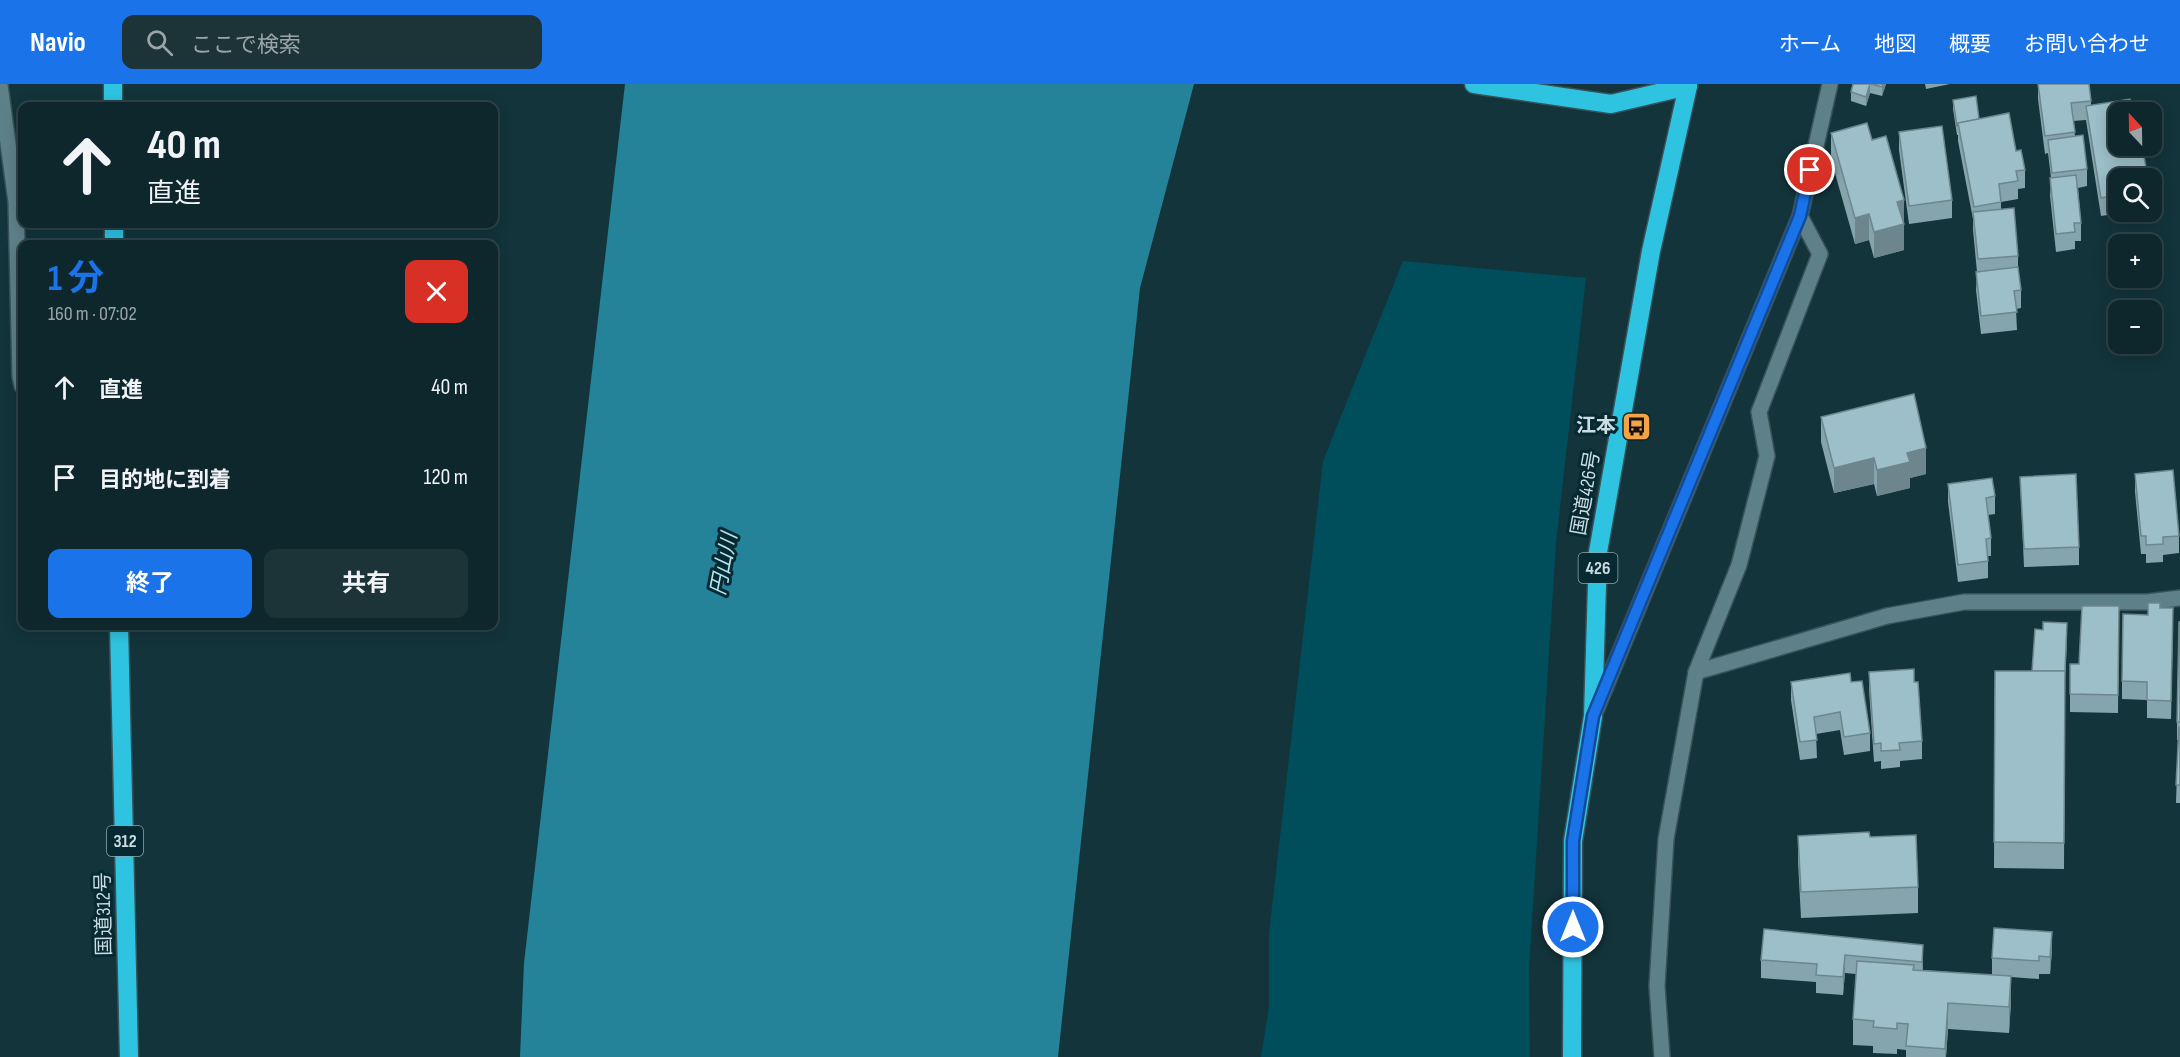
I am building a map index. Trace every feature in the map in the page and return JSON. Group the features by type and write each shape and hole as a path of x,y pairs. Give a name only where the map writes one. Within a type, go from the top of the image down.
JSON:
{"highway":[{"path":"113,84 113,102"},
{"name":"国道426号","path":"1474,84 1611,104 1686,85 1651,250 1599,552 1593,716 1573,841 1572,1057"},
{"name":"国道312号","path":"119,630 129,1057"}],"street":[{"path":"1593,716 1800,216 1830,84"},
{"path":"0,85 16,202 18,289"},
{"path":"1662,1057 1657,986 1666,839 1696,672 1739,565 1767,456 1759,412 1820,254 1800,216"},
{"path":"1696,672 1887,616 1964,602 2147,602 2180,598"}],"shaded area":[{"path":"1403,261 1586,278 1556,543 1529,968 1530,1057 1261,1057 1269,1007 1269,933 1323,461"}],"water":[{"name":"円山川","path":"625,84 1194,84 1140,288 1058,1057 520,1057 524,963"}],"building":[{"path":"1853,84 1870,84 1866,97 1851,92"},
{"path":"2038,84 2089,84 2091,101 2071,103 2075,132 2045,136"},
{"path":"1976,96 1979,119 1958,123 1957,126 1953,100"},
{"path":"2130,99 2130,102 2111,102"},
{"path":"2108,102 2108,156 2144,156 2146,168 2108,168 2108,197 2101,198 2086,106"},
{"path":"2009,113 2016,151 2021,150 2025,170 2016,171 2018,181 1999,184 2001,202 1974,207 1958,123"},
{"path":"1867,123 1872,140 1886,136 1904,200 1897,202 1904,224 1874,232 1869,214 1855,218 1831,133"},
{"path":"1942,126 1952,200 1909,206 1899,132"},
{"path":"2083,135 2087,169 2052,173 2048,140"},
{"path":"2076,175 2081,223 2074,223 2075,232 2056,234 2050,178"},
{"path":"2014,208 2018,256 1978,259 1973,212"},
{"path":"2018,267 2021,290 2014,291 2017,312 1981,316 1976,272"},
{"path":"1914,394 1926,448 1907,453 1910,462 1877,470 1874,458 1834,468 1821,417"},
{"path":"2173,470 2179,536 2163,537 2163,544 2146,545 2146,536 2141,536 2135,474"},
{"path":"2076,474 2079,547 2024,549 2020,477"},
{"path":"1992,478 1995,496 1986,498 1991,538 1986,539 1988,561 1958,565 1948,484"},
{"path":"2148,603 2160,603 2160,608 2173,608 2171,701 2147,700 2147,682 2122,681 2123,614 2148,615"},
{"path":"2082,606 2119,606 2118,695 2070,694 2070,664 2079,664"},
{"path":"2043,622 2067,623 2065,671 2032,671 2035,629 2043,630"},
{"path":"2179,622 2180,722 2177,722"},
{"path":"1914,669 1914,682 1918,682 1922,741 1899,743 1900,750 1881,751 1881,743 1874,744 1869,672"},
{"path":"1995,671 2065,671 2064,843 1994,842"},
{"path":"1850,673 1851,682 1862,681 1870,733 1844,737 1840,712 1814,717 1817,740 1800,742 1791,682"},
{"path":"2179,727 2180,785 2176,785"},
{"path":"1869,832 1870,837 1916,835 1918,887 1801,892 1798,836"},
{"path":"1994,928 2052,932 2050,957 2039,956 2039,961 1992,958"},
{"path":"1764,929 1923,945 1922,962 1845,955 1843,977 1816,975 1817,964 1761,960"},
{"path":"1857,961 1914,965 1913,970 2011,976 2009,1007 1948,1003 1945,1049 1906,1046 1908,1024 1897,1023 1897,1029 1873,1027 1874,1021 1853,1019"}],"place":[{"name":"江本","path":"1637,426"}],"route":[{"path":"1573,927 1573,841 1593,716 1800,216 1810,170"}]}
